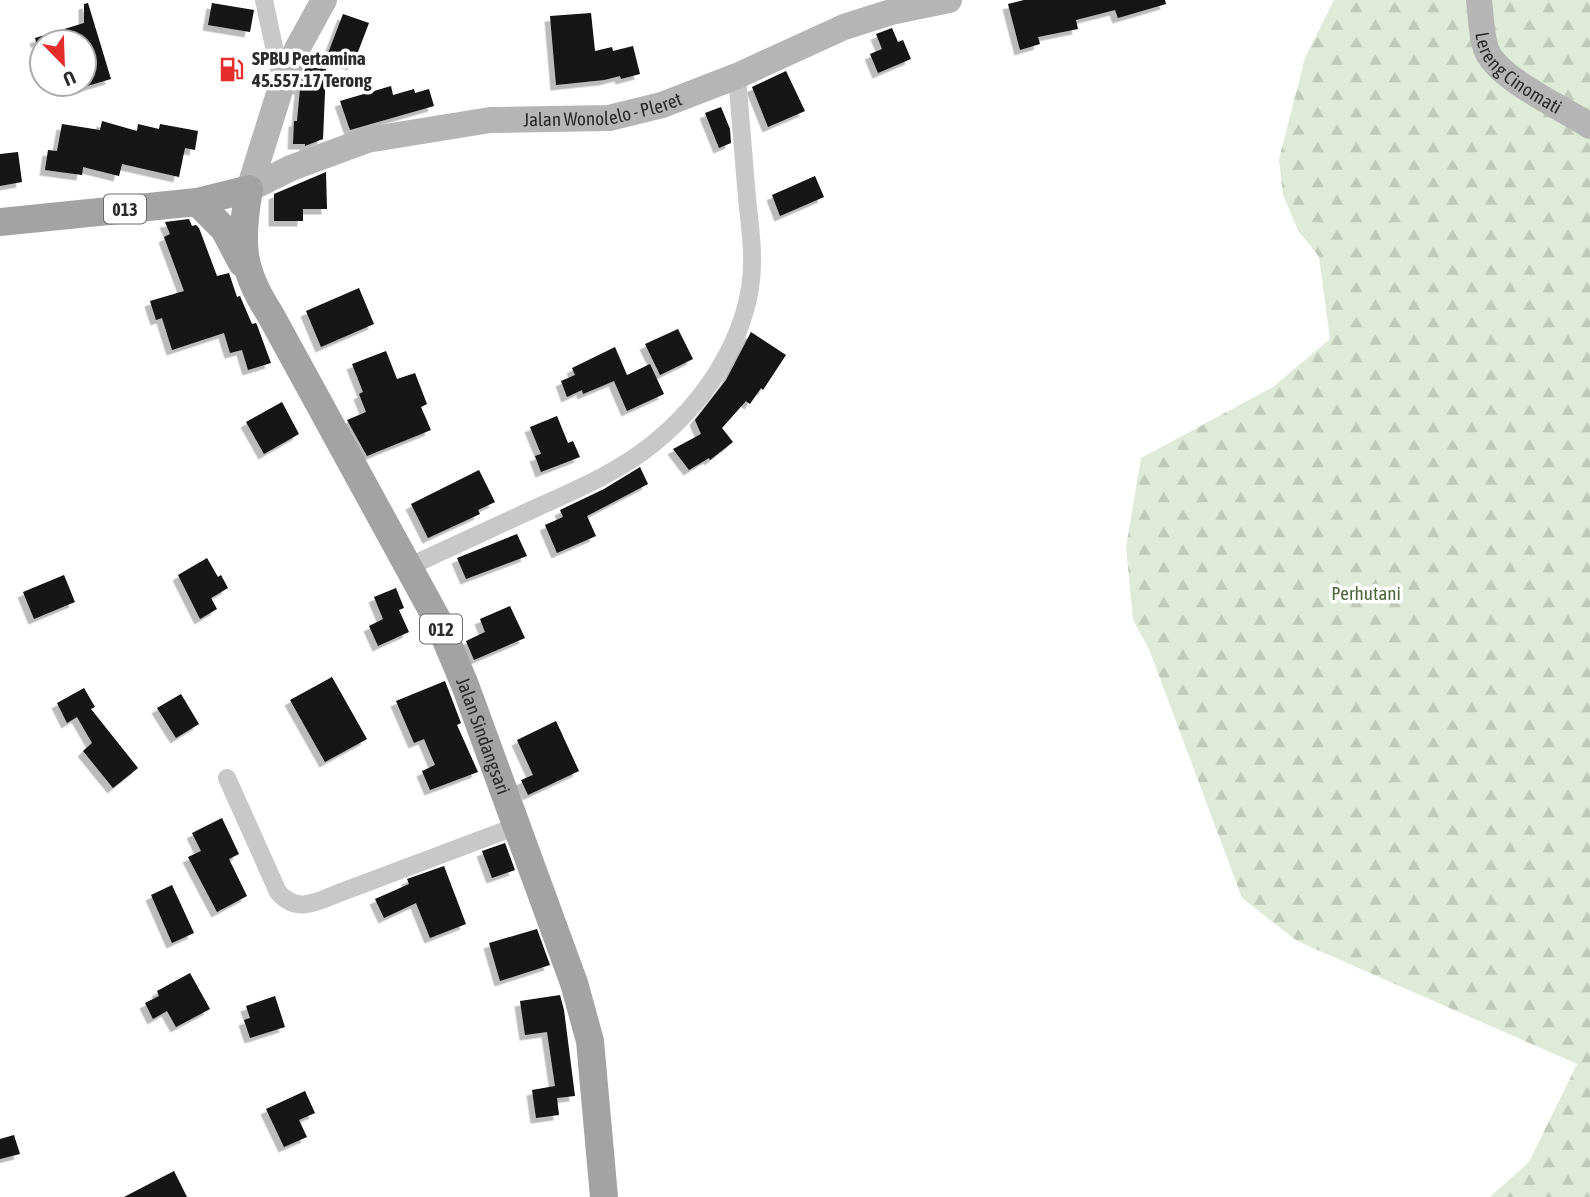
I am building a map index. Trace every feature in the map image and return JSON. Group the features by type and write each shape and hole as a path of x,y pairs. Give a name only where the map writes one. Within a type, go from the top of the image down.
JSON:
{"main road":[{"path":"249,189 282,83 324,0"},
{"name":"Jalan Wonolelo - Pleret","path":"249,189 367,139 490,120 609,118 662,105 737,76 844,27 891,12 949,0"},
{"name":"Lereng Cinomati","path":"1479,0 1486,50 1496,66 1590,126"},
{"name":"013","path":"0,222 197,202 249,189"},
{"name":"Jalan Sindangsari","path":"249,189 243,225 244,253 253,288 438,621 574,983 590,1041 604,1197"},
{"path":"197,202 224,229 253,288"}],"street":[{"path":"264,0 282,83"},
{"path":"408,567 577,489 624,464 654,443 715,376 734,341 750,287 752,250 737,76"},
{"path":"227,778 278,892 294,905 330,897 517,826"}],"green space":[{"name":"Perhutani","path":"1334,0 1590,0 1590,1197 1490,1197 1529,1162 1577,1064 1297,941 1242,898 1149,649 1133,620 1126,547 1141,458 1273,387 1330,339 1319,257 1298,230 1283,195 1279,159 1305,58"}],"building":[{"path":"1024,0 1165,0 1166,4 1118,18 1115,10 1076,20 1078,29 1038,37 1040,44 1020,50 1008,4"},
{"path":"88,3 96,28 68,28 84,23 84,4"},
{"path":"212,3 254,10 250,32 208,25"},
{"path":"591,13 595,51 612,47 613,51 633,46 640,74 621,79 620,76 556,85 550,16"},
{"path":"343,14 369,23 353,65 327,56"},
{"path":"892,28 898,42 903,40 911,59 878,73 870,54 882,49 876,34"},
{"path":"98,36 111,79 98,83"},
{"path":"306,67 326,69 323,139 305,146 293,144 300,89 297,88"},
{"path":"786,71 805,111 768,127 752,87"},
{"path":"391,86 393,95 414,89 415,93 429,89 434,106 350,130 340,101"},
{"path":"721,107 730,129 731,143 719,148 705,113"},
{"path":"102,121 137,131 138,124 159,129 160,124 198,131 195,150 185,148 179,177 122,164 119,176 83,167 82,175 45,170 48,150 57,151 62,124 100,130"},
{"path":"18,152 22,182 0,186 0,154"},
{"path":"326,172 327,209 303,209 303,221 274,221 274,194"},
{"path":"815,176 824,197 780,216 772,195"},
{"path":"189,219 192,226 199,228 217,276 229,273 237,297 240,296 252,324 257,325 271,363 248,370 242,350 230,353 224,333 172,350 162,318 156,320 150,301 184,291 164,237 170,234 165,222"},
{"path":"359,288 374,324 321,347 306,311"},
{"path":"678,329 693,359 660,375 645,344"},
{"path":"751,332 786,355 763,390 761,388 750,404 746,401 722,428 733,442 710,460 709,458 689,470 673,449 701,434 695,420 726,380"},
{"path":"615,347 627,375 650,364 664,394 627,411 614,381 583,394 582,390 567,397 561,381 575,375 572,368"},
{"path":"386,351 397,379 415,373 427,404 421,407 431,430 367,456 347,420 366,412 359,394 363,392 352,364"},
{"path":"282,402 299,434 264,454 246,422"},
{"path":"557,416 568,443 573,441 580,457 541,472 535,456 541,454 530,427"},
{"path":"640,467 648,484 587,516 596,536 557,553 545,525 563,517 560,510 604,489"},
{"path":"479,470 495,502 478,510 480,514 428,538 411,504"},
{"path":"517,534 527,556 466,579 457,558"},
{"path":"207,558 228,588 211,598 217,609 200,619 178,575"},
{"path":"64,575 75,602 34,619 23,592"},
{"path":"396,588 404,608 399,610 409,632 378,646 369,626 383,619 374,597"},
{"path":"510,606 525,638 474,660 466,641 485,632 480,619"},
{"path":"332,677 367,739 325,762 290,700"},
{"path":"445,681 461,723 457,725 478,772 430,790 422,771 435,765 424,739 414,743 396,701"},
{"path":"84,688 95,707 91,709 138,768 113,788 83,751 92,743 77,717 67,723 57,703"},
{"path":"181,694 199,724 176,738 157,708"},
{"path":"556,721 579,771 528,795 521,780 533,775 517,740"},
{"path":"222,818 239,854 229,859 247,896 217,912 188,857 201,851 192,833"},
{"path":"505,843 515,870 492,878 482,851"},
{"path":"444,866 466,924 430,938 416,903 384,918 375,899 409,884 407,879"},
{"path":"172,885 194,933 172,943 151,895"},
{"path":"537,929 550,965 500,981 489,943"},
{"path":"190,973 210,1009 176,1027 167,1011 153,1019 145,1003 159,996 157,991"},
{"path":"560,995 575,1096 557,1098 559,1115 536,1118 532,1090 555,1086 547,1032 525,1035 520,1001"},
{"path":"275,996 285,1027 250,1038 244,1020 250,1018 246,1006"},
{"path":"305,1091 315,1113 299,1120 307,1137 284,1147 266,1109"},
{"path":"14,1135 20,1154 0,1159 0,1139"},
{"path":"174,1171 187,1197 124,1197"}],"place":[{"name":"SPBU Pertamina 45.557.17 Terong","path":"232,69"}]}
